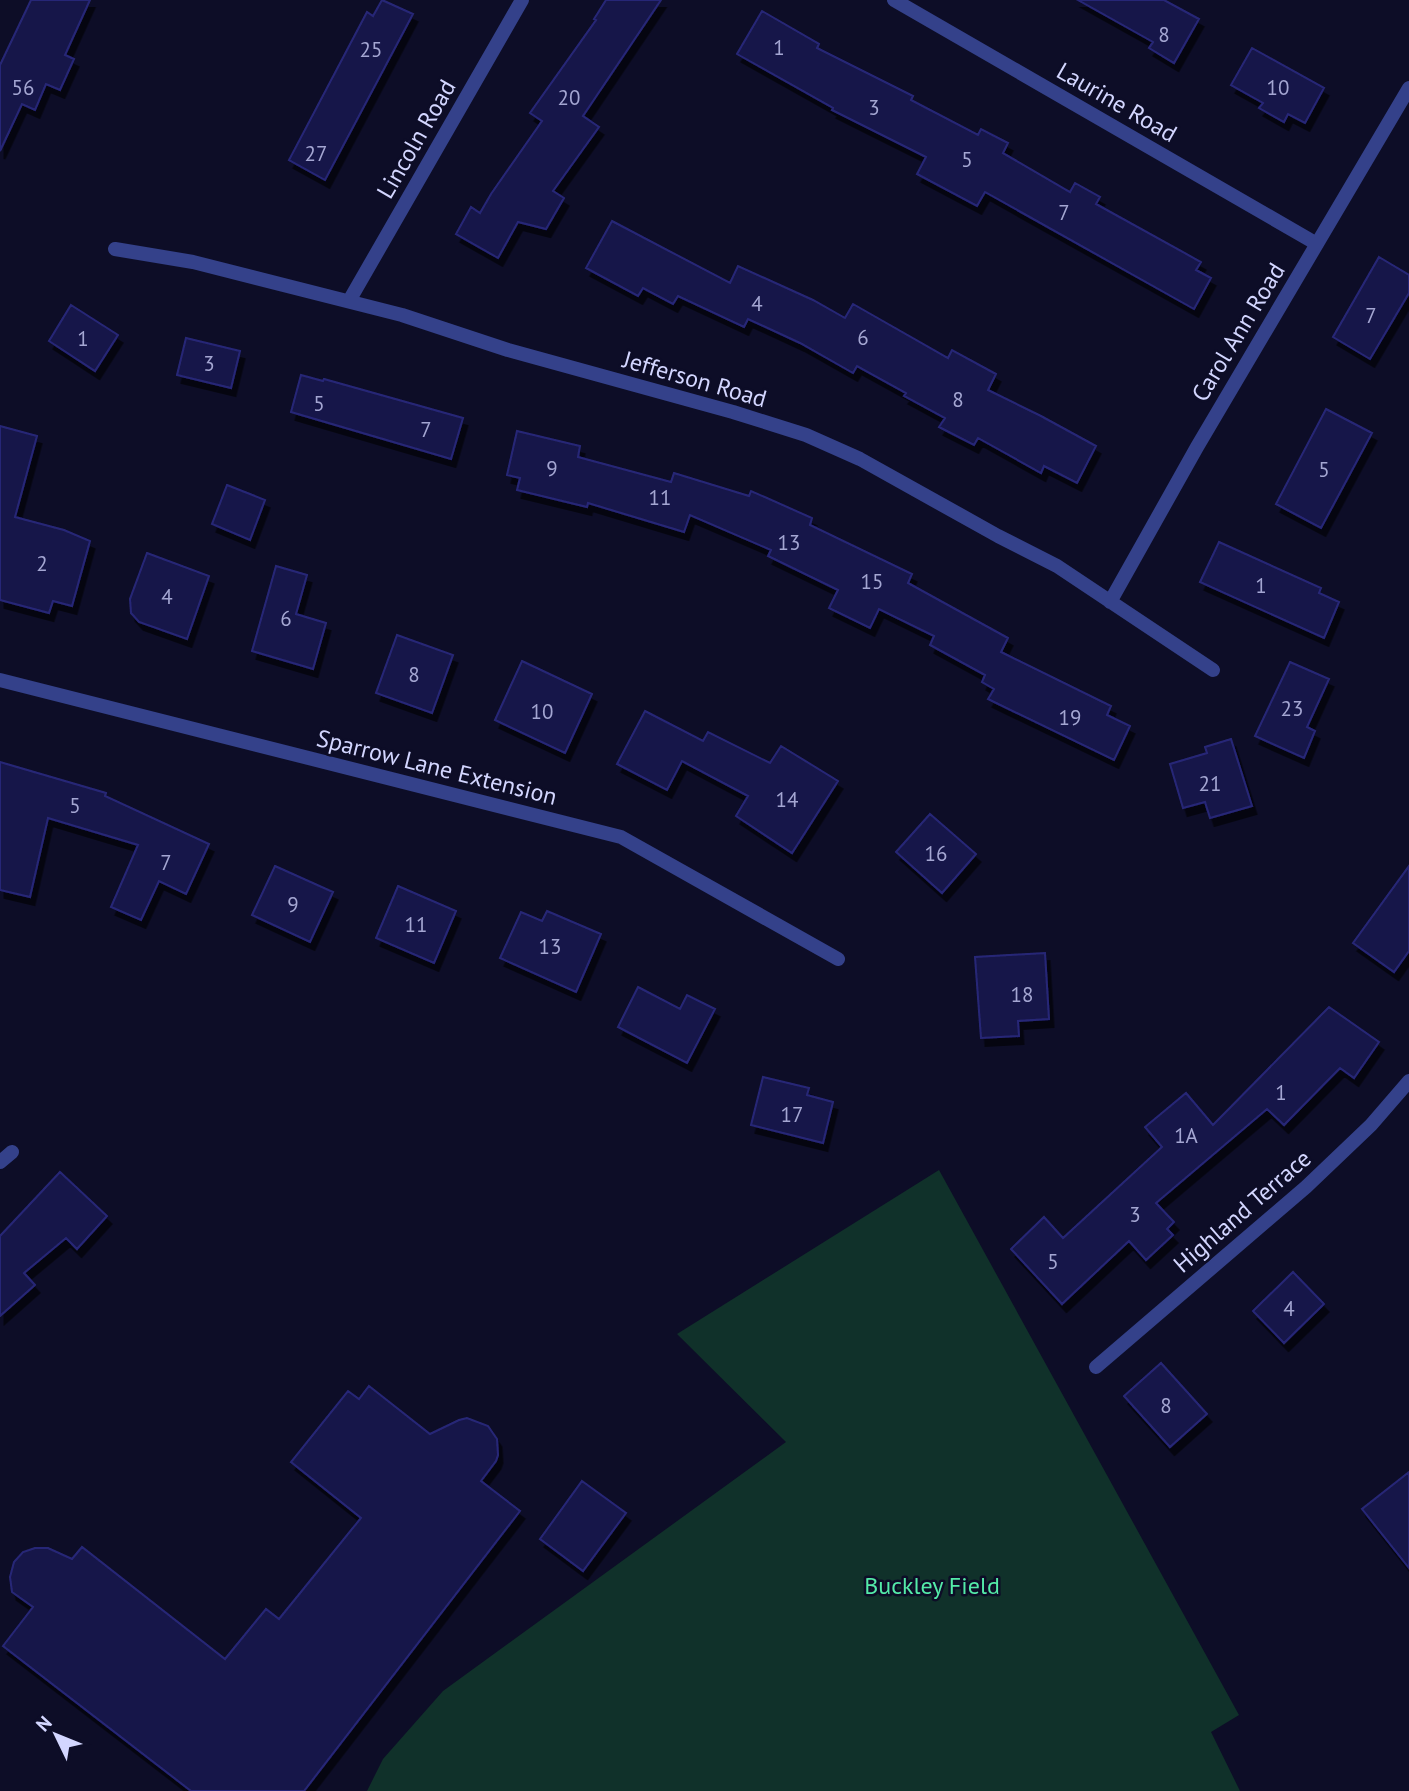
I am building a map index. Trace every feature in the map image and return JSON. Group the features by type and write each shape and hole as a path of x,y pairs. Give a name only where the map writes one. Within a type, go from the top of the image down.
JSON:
{"street":[{"name":"Lincoln Road","path":"349,301 522,0"},
{"name":"Laurine Road","path":"894,0 1317,244"},
{"name":"Carol Ann Road","path":"1110,602 1197,447 1409,88"},
{"name":"Jefferson Road","path":"115,249 193,262 402,315 500,347 806,435 860,459 1057,566 1213,670"},
{"name":"Sparrow Lane Extension","path":"0,680 621,837 838,959"},
{"name":"Highland Terrace","path":"1096,1367 1306,1187 1371,1125 1409,1081"},
{"path":"0,1162 12,1152"}],"green space":[{"name":"Buckley Field","path":"939,1170 1239,1715 1211,1732 1240,1791 367,1791 383,1759 443,1691 786,1442 677,1334"}],"building":[{"path":"31,0 90,0 65,55 74,59 60,90 46,84 35,110 22,104 0,151 0,65"},
{"path":"382,0 413,14 325,180 289,160 367,12 373,16"},
{"path":"606,0 661,0 583,116 599,127 553,191 564,198 546,229 518,222 498,258 456,234 471,207 480,213 542,121 530,113 596,20 594,19"},
{"path":"1078,0 1164,0 1199,19 1174,63 1149,48 1153,42"},
{"path":"762,11 819,44 817,48 913,96 911,100 978,135 981,129 1008,143 1003,153 1070,192 1075,183 1100,197 1096,204 1201,262 1196,270 1211,278 1194,309 985,192 977,206 917,174 926,157 832,110 833,108 737,54"},
{"path":"1252,48 1324,88 1305,123 1288,114 1284,122 1259,108 1263,103 1231,85"},
{"path":"612,221 730,283 738,266 813,300 845,318 853,304 948,358 952,350 996,374 988,390 1096,446 1077,483 1044,466 1041,473 978,438 974,445 939,427 945,418 857,366 853,373 800,343 748,319 744,327 678,296 673,304 643,288 638,296 586,268"},
{"path":"1379,257 1409,275 1409,293 1370,359 1333,337"},
{"path":"71,305 118,335 95,371 49,341"},
{"path":"186,338 240,351 231,388 177,375"},
{"path":"301,375 463,418 451,459 291,412"},
{"path":"1326,409 1372,433 1321,528 1276,504"},
{"path":"0,426 37,436 15,517 64,530 90,541 72,606 53,601 49,613 0,600"},
{"path":"517,431 580,446 578,457 671,482 674,473 749,496 751,491 812,518 810,525 912,574 908,583 1008,638 1001,652 1111,706 1107,715 1130,726 1114,760 988,699 994,689 982,682 985,675 930,645 934,636 879,609 870,628 829,608 838,590 768,556 771,550 690,515 684,532 588,503 587,507 517,490 520,478 507,475"},
{"path":"227,485 265,500 250,540 212,524"},
{"path":"1219,542 1321,588 1319,593 1339,602 1324,638 1200,582"},
{"path":"147,553 209,576 187,639 139,622 131,613 130,599"},
{"path":"276,566 307,575 296,614 326,623 313,669 252,651"},
{"path":"397,635 453,655 432,713 376,693"},
{"path":"522,661 592,694 565,753 495,720"},
{"path":"1290,662 1329,679 1307,727 1315,731 1304,758 1255,736"},
{"path":"645,711 703,741 708,732 770,763 781,746 838,781 792,853 736,816 748,796 682,761 667,790 617,764"},
{"path":"1231,739 1252,806 1210,818 1205,802 1183,808 1170,764 1207,753 1205,747"},
{"path":"0,762 106,793 105,796 209,844 186,894 159,881 141,920 111,907 138,845 48,818 30,897 0,890"},
{"path":"930,814 976,854 942,893 896,852"},
{"path":"275,866 333,892 310,942 252,915"},
{"path":"1409,866 1409,951 1394,972 1353,943"},
{"path":"398,886 456,911 434,963 376,938"},
{"path":"547,911 601,934 576,992 500,958 521,912 542,921"},
{"path":"1045,953 1049,1019 1018,1021 1019,1036 981,1038 975,957"},
{"path":"638,987 680,1009 687,995 715,1009 687,1063 618,1027"},
{"path":"1329,1007 1379,1042 1354,1078 1340,1068 1284,1125 1267,1109 1156,1203 1174,1222 1167,1229 1173,1235 1146,1260 1129,1241 1062,1304 1011,1249 1044,1217 1063,1238 1162,1147 1145,1127 1186,1093 1213,1125"},
{"path":"763,1077 809,1088 807,1095 833,1102 823,1143 751,1125"},
{"path":"60,1172 107,1216 77,1249 66,1238 24,1273 35,1285 0,1316 0,1236"},
{"path":"1293,1272 1324,1304 1284,1343 1253,1311"},
{"path":"1161,1363 1207,1414 1170,1447 1124,1396"},
{"path":"369,1386 430,1434 467,1418 488,1426 497,1439 498,1455 481,1481 520,1511 304,1791 191,1791 3,1646 33,1607 12,1592 10,1577 14,1562 23,1552 35,1548 48,1548 72,1559 82,1547 225,1659 266,1609 279,1619 361,1518 291,1462 348,1391 359,1399"},
{"path":"1409,1472 1409,1568 1362,1509"},
{"path":"582,1481 626,1513 583,1571 540,1539"}]}
